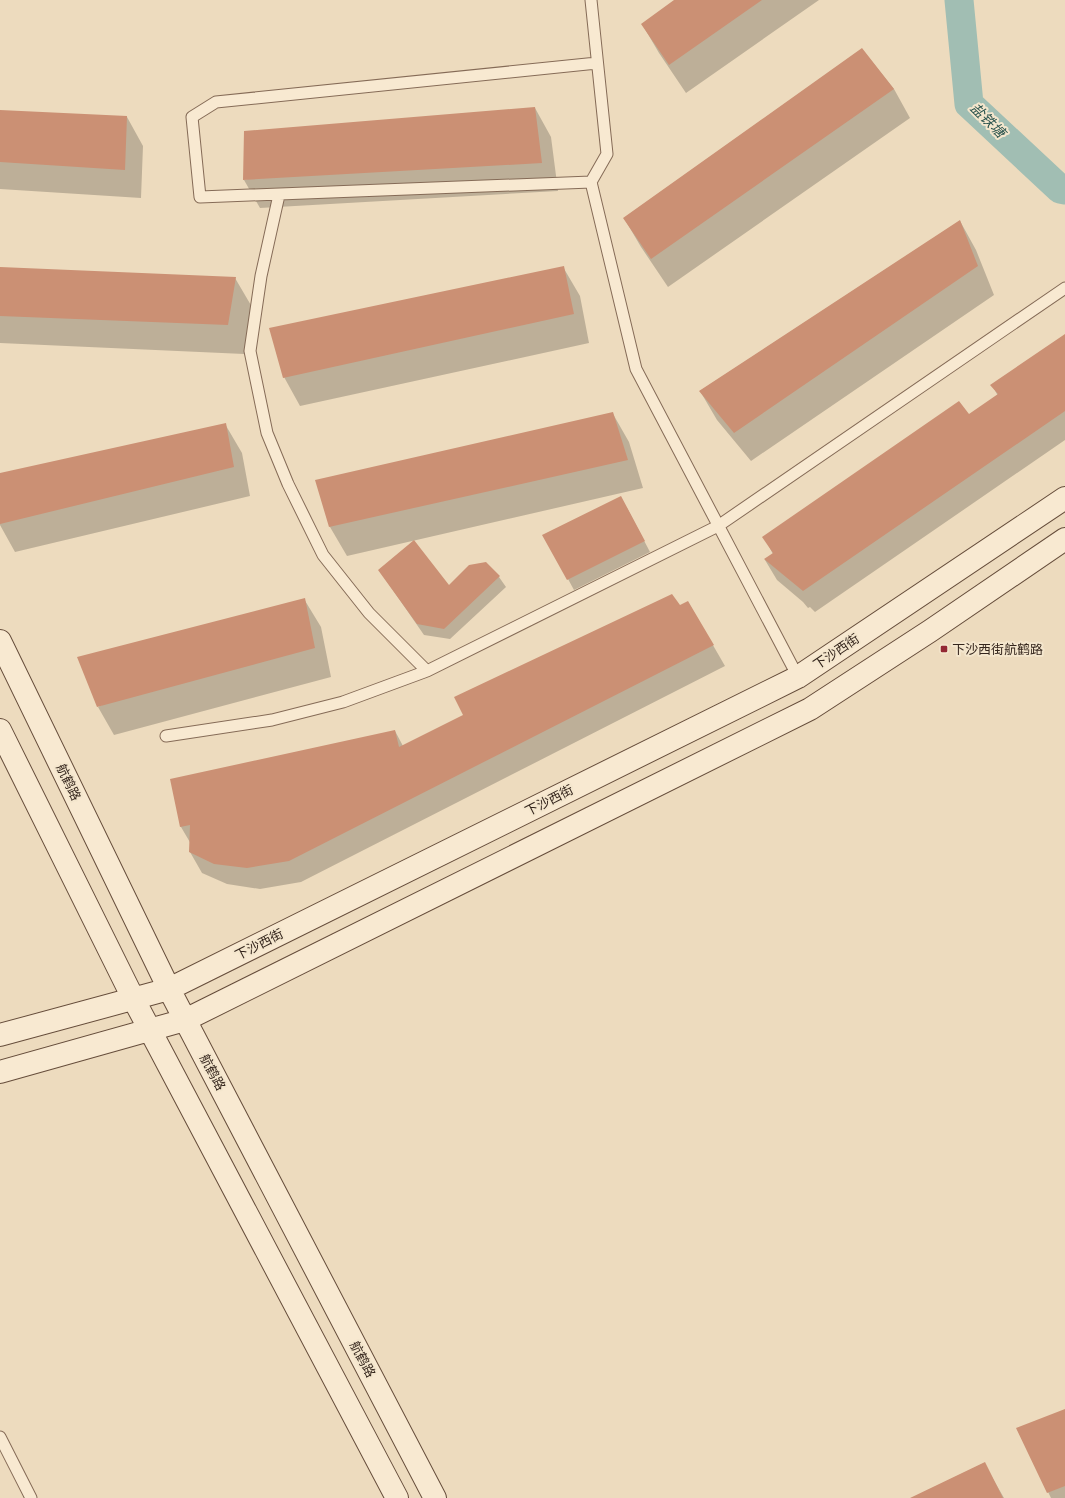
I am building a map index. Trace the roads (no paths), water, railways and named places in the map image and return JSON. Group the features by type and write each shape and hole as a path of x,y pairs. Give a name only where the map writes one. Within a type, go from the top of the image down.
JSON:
{"street":[{"name":"下沙西街","path":"0,1035 169,989 798,677 1065,498"},
{"path":"0,1072 185,1020 810,709 930,631 1065,538"},
{"name":"航鹤路","path":"0,641 169,989 435,1498"},
{"path":"0,730 133,998 397,1498"}],"lane":[{"path":"591,0 607,154 591,182 636,369 798,677"},
{"path":"591,182 200,197 192,118 216,102 597,63"},
{"path":"279,194 261,276 250,351 267,433 288,484 323,555 369,613 427,671"},
{"path":"166,736 272,720 343,702 427,671 718,526 1065,288"},
{"path":"0,1437 31,1498"}],"waterway":[{"name":"盐铁塘","path":"959,0 969,104 1060,189 1065,190"}],"place":[{"name":"下沙西街航鹤路","path":"944,649"}]}
